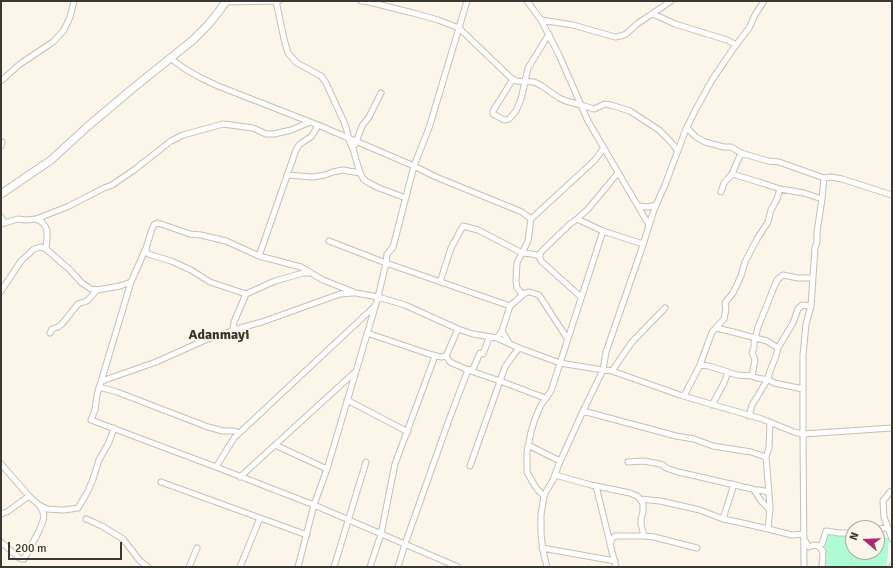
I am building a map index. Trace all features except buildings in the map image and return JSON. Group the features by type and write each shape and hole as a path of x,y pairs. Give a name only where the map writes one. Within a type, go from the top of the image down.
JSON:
{"main road":[{"path":"1,194 51,160 115,103 193,40 208,25 226,2"}],"street":[{"path":"1,81 20,64 53,42 64,30 70,17 74,1"},
{"path":"226,2 277,1 288,53 297,63 321,76 324,80 344,122 360,173 364,180 379,188 406,198"},
{"path":"361,1 413,13 459,28 510,78 516,81 534,82 559,98 594,109 605,104 630,111 659,130 678,151"},
{"path":"298,567 314,505 327,468 378,297 387,254 393,247 414,166 428,128 467,1"},
{"path":"527,1 549,34 588,121 603,149 649,225"},
{"path":"541,20 573,25 615,37 626,34 637,24 671,1"},
{"path":"547,567 542,548 541,515 544,496 603,370 606,352 649,225 687,128 696,108 712,80 749,28 764,1"},
{"path":"660,9 660,17"},
{"path":"652,14 675,24 727,40 736,45"},
{"path":"513,79 493,111 493,114 504,120 509,119 516,111 526,82 528,68 549,34"},
{"path":"170,58 185,69 218,86 318,125 436,177 522,212 531,219"},
{"path":"353,150 362,126 369,117 381,93"},
{"path":"1,217 3,223 18,219 36,219 67,207 112,185 171,141 183,135 222,124 253,128 266,134 274,134 291,130 310,122"},
{"path":"258,256 299,145 314,134 318,125"},
{"path":"687,128 696,137 706,142 724,147 731,147 741,153 779,162 824,178 831,176 842,179 892,196"},
{"path":"523,295 517,288 517,263 528,241 531,219 595,160 603,149"},
{"path":"721,192 724,183 732,174 741,153"},
{"path":"287,175 313,177 343,170 360,173"},
{"path":"581,297 541,261 540,256 542,252 570,224 588,209 618,173"},
{"path":"732,174 780,189 804,193 822,199"},
{"path":"804,567 803,355 806,324 811,306 815,248 817,242 824,178"},
{"path":"684,396 700,365 712,332 724,319 725,303 733,293 741,276 745,262 768,222 771,210 780,189"},
{"path":"638,206 648,207 656,205"},
{"path":"36,219 42,222 47,230 48,238 46,249"},
{"path":"577,219 603,231 643,244"},
{"path":"458,567 314,505 91,420 95,410 99,387 131,282 154,225 158,224 190,234 226,240 258,256 301,267 323,280 356,293 378,297 405,305 458,329 489,338 497,338 560,363 612,371 803,434 892,428"},
{"path":"440,282 451,248 463,226 478,230 522,253 540,256"},
{"path":"544,496 536,488 527,472 528,445 541,404 551,391 603,231"},
{"path":"329,241 386,263 510,306"},
{"path":"1,291 20,261 34,249 41,247 46,249 69,269 82,283 91,289 97,290 120,286 131,282"},
{"path":"146,248 147,252 151,255 191,270 210,282 246,294 275,281 303,273 311,273"},
{"path":"752,376 755,360 752,352 755,338 762,316 777,280 783,275 798,278 813,278"},
{"path":"50,333 52,329 62,324 68,318 78,304 87,300 97,290"},
{"path":"497,338 502,331 510,306 523,295 530,292 539,295 567,338"},
{"path":"102,381 156,362 203,341 234,330 262,322 340,294 356,293"},
{"path":"234,330 234,322 246,294"},
{"path":"749,416 752,406 762,386 768,379 778,348 793,323 798,309 802,305 811,306"},
{"path":"216,467 234,438 375,306"},
{"path":"612,371 632,342 665,308"},
{"path":"716,328 767,341 778,348"},
{"path":"446,356 458,329"},
{"path":"502,331 509,343"},
{"path":"367,333 435,356 446,356"},
{"path":"468,370 473,369 480,353 483,354 489,338"},
{"path":"470,466 500,380 505,368 519,348"},
{"path":"370,567 381,534 395,464 435,356"},
{"path":"446,356 450,362 468,370 500,380 546,398"},
{"path":"700,365 709,366 737,375 768,379 774,383 803,389"},
{"path":"398,567 450,417 468,370"},
{"path":"240,477 355,372"},
{"path":"712,405 728,372"},
{"path":"99,387 117,392 208,427 240,433"},
{"path":"347,400 408,432"},
{"path":"583,411 676,436 694,439 713,446 751,452 766,457"},
{"path":"768,530 770,510 766,457 769,448 770,422"},
{"path":"1,464 29,496 39,505 47,509 64,510 78,508 88,492 99,460 109,442 114,428"},
{"path":"275,445 327,468"},
{"path":"528,445 560,461"},
{"path":"628,462 644,461 660,464 666,468 678,472 734,484 754,490 769,492"},
{"path":"334,567 366,462"},
{"path":"555,475 637,496 643,504 641,524 644,536"},
{"path":"161,482 307,535"},
{"path":"723,519 734,484"},
{"path":"542,548 616,564 596,486"},
{"path":"754,490 760,501 770,510"},
{"path":"892,491 883,501 884,517 892,539"},
{"path":"1,514 29,496"},
{"path":"640,499 660,501 700,510 723,519 768,530 803,536"},
{"path":"1,542 19,558 22,560 24,559 43,521 44,514 39,505"},
{"path":"240,567 260,518"},
{"path":"86,519 102,526 123,539 140,561 148,567"},
{"path":"818,546 822,544 826,531 845,533"},
{"path":"610,544 612,539 616,536 644,536 654,537 697,548"},
{"path":"803,536 809,546 818,546 823,551 822,567"},
{"path":"189,567 197,548"}],"green space":[{"path":"826,534 845,535 845,560 885,560 885,538 889,538 887,567 824,567"}],"district":[{"name":"Adanmayi","path":"219,335"}]}
